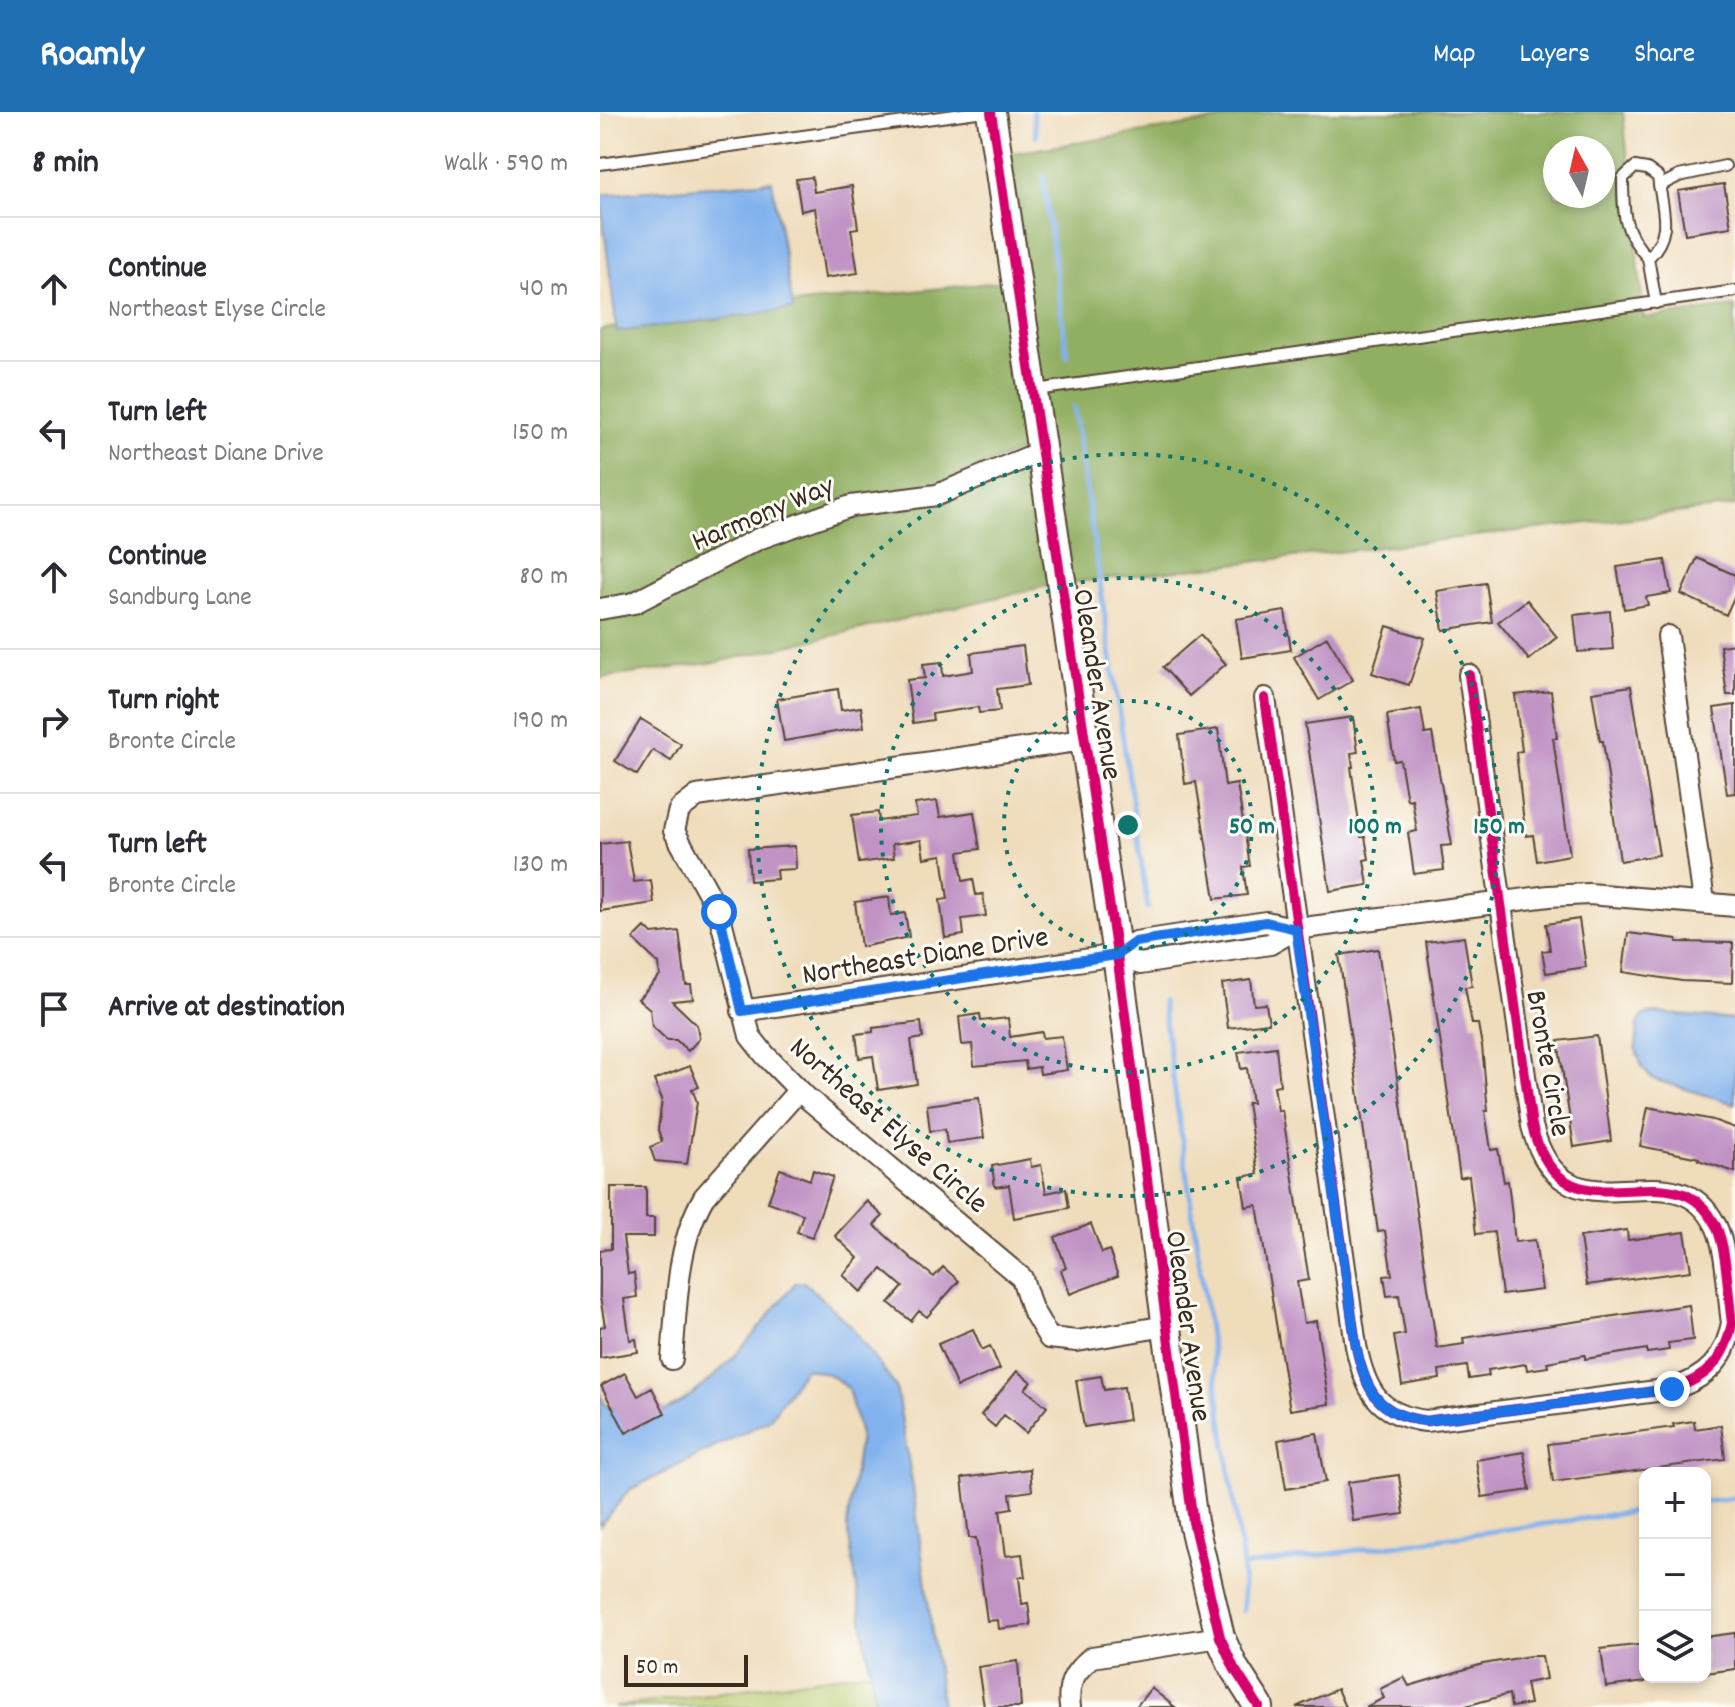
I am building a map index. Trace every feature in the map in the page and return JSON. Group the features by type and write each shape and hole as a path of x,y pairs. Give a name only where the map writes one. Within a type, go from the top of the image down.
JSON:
{"street":[{"name":"Oleander Avenue","path":"991,112 1117,955 1193,1522 1220,1637 1234,1668 1259,1707"},
{"name":"Harmony Way","path":"600,609 634,603 758,539 851,506 937,495 1040,452"},
{"path":"1668,636 1704,902"},
{"name":"Bronte Circle","path":"1265,698 1356,1346 1362,1373 1371,1393 1397,1414 1426,1421 1672,1389 1691,1383 1712,1369 1730,1337 1732,1323 1720,1239 1706,1211 1682,1193 1649,1187 1612,1193 1592,1191 1566,1181 1546,1162 1532,1126 1469,675"},
{"name":"Northeast Elyse Circle","path":"1083,740 697,796 679,810 674,831 719,912 750,1036 799,1090 1022,1278 1032,1309 1049,1338 1077,1341 1166,1326"},
{"name":"Northeast Diane Drive","path":"742,1011 1117,955 1135,942 1266,922 1296,929 1589,894 1735,906"},
{"path":"672,1359 682,1260 695,1213 704,1197 799,1090"},
{"path":"1070,1707 1068,1689 1077,1670 1092,1657 1220,1637"}],"lane":[{"path":"600,164 977,112"},
{"path":"1659,186 1679,176 1725,166"},
{"path":"1648,258 1659,247 1665,232 1658,177 1647,169 1635,167 1623,178 1626,225 1632,241 1648,258 1656,303"},
{"path":"1031,391 1735,291"}],"green space":[{"path":"1269,112 1623,112 1644,318 1735,307 1735,506 1068,583 1006,154"},
{"path":"1007,281 1031,446 934,486 631,594 600,599 600,330 616,327 617,332 793,308 792,304"},
{"path":"1034,465 1051,585 718,662 600,678 600,618 761,548 853,515"},
{"path":"880,1670 884,1707 615,1707"}],"water":[{"path":"772,181 793,309 617,332 600,195"},
{"path":"1655,1013 1735,1020 1735,1104 1653,1079 1642,1067 1636,1049 1638,1023 1644,1015"},
{"path":"804,1282 849,1324 896,1387 913,1488 942,1707 876,1707 847,1525 860,1435 848,1388 828,1374 805,1368 769,1420 629,1490 600,1526 600,1391 605,1405 628,1416 651,1415 675,1406 722,1369 795,1283"}],"building":[{"path":"812,177 814,192 852,186 858,228 851,229 858,273 825,278 815,208 801,211 796,179"},
{"path":"1724,184 1731,227 1685,234 1678,191"},
{"path":"1697,558 1735,575 1735,595 1726,615 1681,594"},
{"path":"1665,560 1671,593 1646,597 1648,605 1624,609 1617,567"},
{"path":"1486,583 1492,622 1443,630 1437,591"},
{"path":"1527,600 1557,637 1529,660 1498,622"},
{"path":"1285,611 1291,650 1242,658 1236,619"},
{"path":"1610,611 1613,649 1578,652 1574,615"},
{"path":"1387,626 1425,638 1409,685 1372,673"},
{"path":"1200,635 1226,664 1189,696 1163,667"},
{"path":"1327,637 1353,680 1319,700 1294,657"},
{"path":"1735,644 1735,695 1727,695 1720,646"},
{"path":"1023,646 1028,685 997,689 1000,711 979,713 978,707 932,714 933,720 913,723 907,680 925,678 923,664 942,662 943,676 973,671 971,653"},
{"path":"1631,686 1659,855 1620,861 1603,741 1600,741 1592,692"},
{"path":"838,689 841,710 861,707 864,727 784,741 777,699"},
{"path":"1551,691 1557,738 1553,738 1570,855 1537,861 1533,835 1526,836 1523,814 1516,752 1522,751 1515,695"},
{"path":"1735,705 1735,793 1727,794 1714,708"},
{"path":"1421,709 1425,734 1432,733 1452,845 1441,846 1444,870 1414,874 1408,833 1417,831 1412,799 1407,800 1400,760 1394,761 1387,715"},
{"path":"1353,717 1358,752 1351,753 1351,767 1361,837 1365,837 1369,859 1364,860 1368,885 1330,891 1305,724"},
{"path":"641,719 681,744 671,761 653,750 637,775 615,761"},
{"path":"1218,729 1225,786 1237,784 1250,866 1243,867 1247,895 1215,899 1196,782 1185,784 1179,735"},
{"path":"937,801 940,817 974,812 980,849 959,852 963,881 973,879 976,895 983,894 986,916 962,919 964,935 945,938 940,900 948,899 942,855 924,858 921,840 892,844 894,858 859,863 852,815 878,812 879,821 917,816 915,804"},
{"path":"627,841 634,882 651,880 654,903 600,911 600,844"},
{"path":"795,846 796,869 776,870 777,879 750,881 748,849"},
{"path":"889,897 891,915 905,913 909,937 861,947 855,902"},
{"path":"1579,919 1586,967 1546,973 1542,951 1550,950 1546,924"},
{"path":"645,927 652,934 679,931 686,985 691,985 693,999 672,1001 697,1025 699,1039 688,1051 676,1040 667,1040 652,1026 650,1009 638,999 660,976 659,964 633,939"},
{"path":"1628,933 1677,939 1677,942 1733,943 1732,983 1682,981 1623,972"},
{"path":"1464,937 1472,986 1465,987 1472,1024 1478,1024 1482,1046 1488,1111 1485,1111 1491,1150 1498,1149 1504,1182 1508,1181 1515,1242 1535,1240 1542,1290 1502,1295 1494,1232 1476,1234 1469,1176 1460,1178 1426,942"},
{"path":"1378,949 1437,1348 1464,1344 1463,1338 1689,1305 1693,1340 1668,1343 1669,1350 1647,1353 1647,1349 1585,1359 1585,1355 1547,1362 1548,1367 1527,1370 1526,1364 1488,1370 1489,1376 1469,1379 1467,1366 1439,1370 1440,1379 1402,1385 1394,1336 1405,1334 1399,1295 1387,1296 1384,1276 1392,1275 1385,1231 1378,1232 1339,955"},
{"path":"1251,980 1254,1005 1266,1004 1269,1023 1228,1028 1222,984"},
{"path":"980,1014 981,1021 1008,1018 1010,1037 1042,1032 1043,1038 1062,1036 1067,1070 1040,1074 1039,1067 1026,1069 1025,1061 974,1066 972,1044 962,1045 959,1017"},
{"path":"921,1022 923,1038 911,1040 917,1084 878,1090 873,1056 859,1058 856,1034 873,1032 873,1028"},
{"path":"1597,1036 1611,1141 1574,1147 1558,1041"},
{"path":"1276,1047 1280,1085 1274,1086 1278,1111 1282,1110 1309,1280 1297,1282 1304,1323 1316,1321 1329,1404 1290,1410 1257,1205 1246,1207 1241,1177 1258,1174 1247,1103 1252,1103 1247,1068 1241,1069 1238,1052"},
{"path":"690,1066 699,1087 692,1089 697,1102 687,1164 655,1161 650,1147 662,1142 658,1130 662,1099 654,1080"},
{"path":"979,1098 984,1138 947,1143 945,1129 930,1131 927,1105"},
{"path":"1648,1107 1713,1120 1735,1128 1735,1172 1699,1158 1640,1146"},
{"path":"1030,1159 1031,1167 1041,1165 1046,1193 1066,1189 1069,1208 1014,1218 1009,1185 995,1187 992,1166"},
{"path":"780,1169 810,1180 813,1170 833,1177 812,1237 797,1232 803,1214 768,1202"},
{"path":"611,1187 646,1187 646,1218 654,1218 654,1237 623,1237 628,1274 634,1273 637,1297 624,1299 630,1340 636,1339 638,1352 600,1358 600,1327 605,1326 600,1297 600,1250 611,1249"},
{"path":"867,1201 883,1216 874,1225 913,1260 934,1277 943,1267 959,1281 927,1317 919,1311 911,1321 889,1303 903,1287 882,1269 861,1292 843,1275 858,1258 835,1236"},
{"path":"1091,1224 1102,1253 1109,1250 1118,1276 1070,1294 1061,1270 1066,1268 1055,1237"},
{"path":"1627,1230 1628,1240 1685,1232 1691,1271 1587,1285 1580,1237"},
{"path":"973,1329 982,1350 990,1346 1000,1369 957,1387 938,1344"},
{"path":"1017,1371 1031,1382 1025,1389 1047,1407 1026,1433 1004,1415 995,1427 981,1415"},
{"path":"625,1373 638,1396 652,1388 665,1413 626,1433 601,1386"},
{"path":"1101,1376 1104,1390 1124,1387 1129,1420 1084,1427 1076,1380"},
{"path":"1694,1421 1695,1429 1721,1425 1725,1459 1665,1467 1639,1467 1639,1470 1553,1482 1548,1444 1674,1427 1673,1424"},
{"path":"1317,1433 1326,1482 1286,1489 1278,1440"},
{"path":"1524,1452 1530,1490 1482,1497 1476,1460"},
{"path":"1030,1469 1032,1491 1010,1494 1012,1508 1000,1510 1006,1556 1022,1554 1025,1577 1019,1577 1022,1604 1028,1603 1031,1625 999,1629 998,1620 987,1621 976,1538 969,1538 962,1478"},
{"path":"1399,1475 1404,1514 1353,1521 1348,1482"},
{"path":"1735,1633 1735,1669 1711,1672 1711,1636"},
{"path":"1639,1645 1639,1683 1606,1687 1601,1649"},
{"path":"1542,1656 1546,1679 1526,1683 1530,1704 1511,1707 1509,1694 1462,1707 1366,1707 1384,1698 1380,1689 1404,1677 1409,1686 1483,1664"},
{"path":"1018,1661 1021,1707 984,1707 978,1667"},
{"path":"1151,1688 1175,1707 1136,1707"},
{"path":"1337,1689 1345,1707 1296,1707"}],"waterway":[{"path":"1033,112 1036,136"},
{"path":"1043,176 1067,355"},
{"path":"1074,407 1148,908"},
{"path":"1162,1001 1243,1566 1243,1611"},
{"path":"1711,1501 1735,1498"},
{"path":"1243,1566 1639,1511"}],"cycle path":[{"path":"991,112 1117,955 1193,1522 1220,1637 1234,1668 1259,1707"},
{"path":"1265,698 1356,1346 1369,1387 1376,1398 1396,1413 1426,1421 1672,1389 1705,1373 1719,1357 1729,1336 1732,1323 1720,1236 1697,1202 1674,1191 1593,1190 1568,1182 1547,1163 1532,1126 1469,675"}],"route":[{"path":"719,912 742,1011 1117,955 1135,942 1266,922 1296,929 1356,1346 1362,1373 1371,1393 1397,1414 1426,1421 1672,1389"}]}
